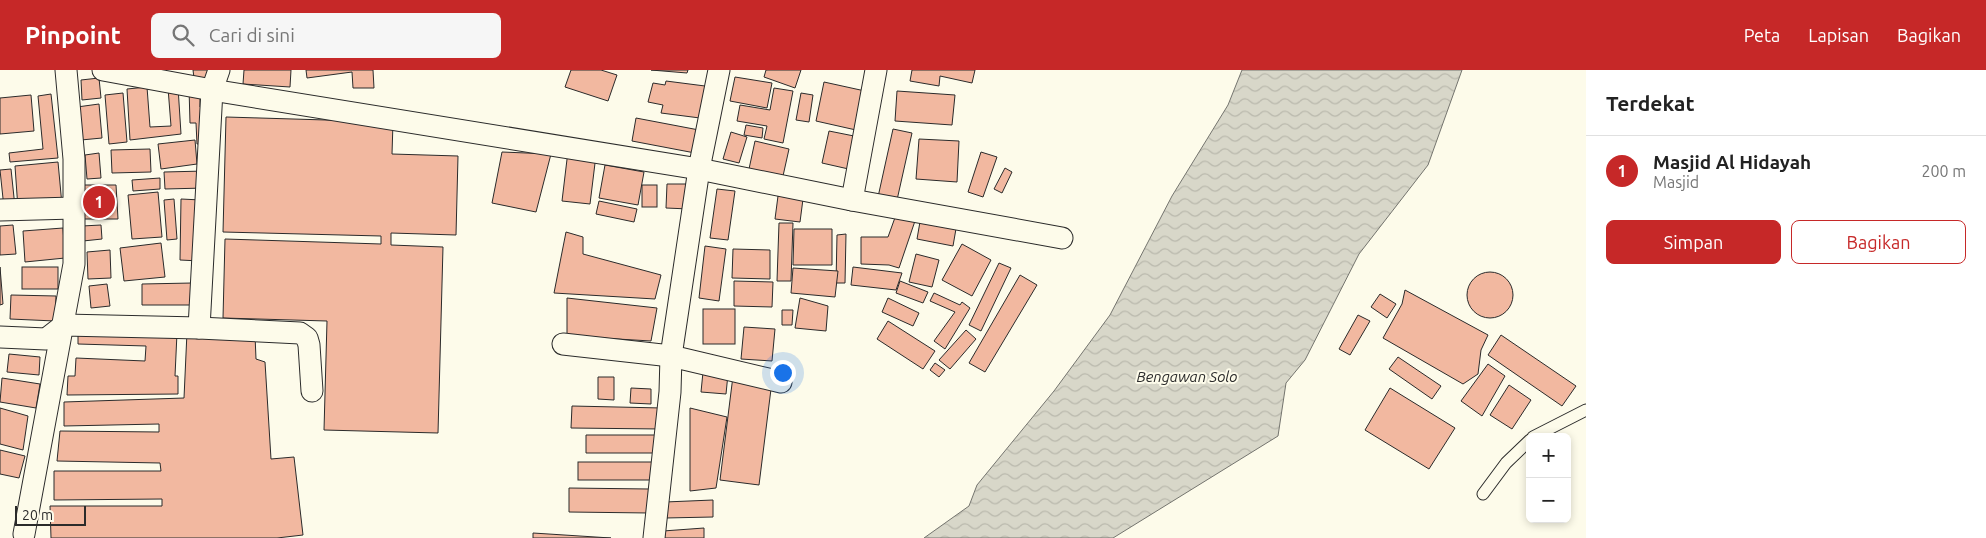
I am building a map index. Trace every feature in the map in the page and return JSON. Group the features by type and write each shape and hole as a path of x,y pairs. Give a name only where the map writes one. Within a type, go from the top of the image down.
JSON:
{"street":[{"path":"24,534 74,264 74,160 66,70"},
{"path":"103,70 212,90 699,169 852,200 1062,238"},
{"path":"199,328 212,90 219,70"},
{"path":"654,538 670,392 671,356 699,169 719,70"},
{"path":"852,200 876,70"},
{"path":"0,210 74,208"},
{"path":"0,337 46,339 64,325 199,328 300,333 307,338 309,345 312,391"},
{"path":"563,344 671,356 781,382"}],"lane":[{"path":"1541,433 1586,410"},
{"path":"1483,494 1506,462 1526,444"}],"water":[{"name":"Bengawan Solo","path":"1242,70 1462,70 1428,165 1359,254 1305,360 1286,383 1278,436 1113,538 924,538 969,506 977,485 1054,391 1110,315 1172,196 1228,105"}],"building":[{"path":"193,70 215,70 215,77 194,78"},
{"path":"244,70 291,70 290,87 243,84"},
{"path":"306,70 373,70 374,88 353,88 352,72 307,78"},
{"path":"571,70 601,70 617,75 608,101 565,87"},
{"path":"651,70 688,70 687,73"},
{"path":"766,70 801,70 795,88 764,77"},
{"path":"912,70 975,70 972,83 940,76 939,86 910,81"},
{"path":"735,77 772,83 767,108 730,101"},
{"path":"99,78 101,98 82,100 81,80"},
{"path":"666,81 705,86 700,118 661,113 663,105 648,102 653,83 665,85"},
{"path":"824,82 865,91 856,130 816,121"},
{"path":"147,87 150,127 171,126 168,88 178,87 181,134 130,140 127,89"},
{"path":"189,88 200,88 200,107 205,107 205,144 197,144 196,123 190,123"},
{"path":"774,88 793,91 783,143 764,139 767,126 737,121 740,105 770,110"},
{"path":"897,91 955,95 952,125 895,121"},
{"path":"123,93 127,142 109,144 105,95"},
{"path":"801,93 813,95 809,122 796,120"},
{"path":"51,94 58,158 10,162 9,153 43,149 38,96"},
{"path":"31,95 34,131 0,134 0,98"},
{"path":"99,104 102,138 81,140 77,107"},
{"path":"226,117 393,122 392,154 458,156 456,235 391,233 391,245 443,247 438,433 324,430 327,321 223,318 225,239 381,244 381,236 223,232"},
{"path":"636,118 699,130 695,153 632,141"},
{"path":"746,125 763,128 762,138 744,135"},
{"path":"893,129 912,133 897,200 878,197"},
{"path":"829,131 859,137 853,170 822,163"},
{"path":"731,132 747,137 739,163 723,159"},
{"path":"919,139 959,141 957,182 916,179"},
{"path":"195,140 197,164 161,169 158,144"},
{"path":"755,141 789,149 783,176 749,169"},
{"path":"150,149 151,172 112,173 111,150"},
{"path":"568,151 596,155 590,204 562,201"},
{"path":"502,152 551,154 536,212 492,203"},
{"path":"981,152 997,157 983,197 968,192"},
{"path":"99,153 101,178 87,179 85,155"},
{"path":"58,162 62,205 18,209 15,166"},
{"path":"605,165 644,172 638,205 599,198"},
{"path":"1005,168 1012,172 1002,193 994,189"},
{"path":"11,169 15,207 4,208 0,170"},
{"path":"205,171 205,188 165,189 164,172"},
{"path":"160,178 160,189 133,191 132,180"},
{"path":"667,184 690,184 689,209 666,208"},
{"path":"80,185 116,185 118,219 80,219"},
{"path":"642,185 657,185 657,207 642,207"},
{"path":"717,189 735,191 728,240 710,238"},
{"path":"158,192 162,237 132,239 128,195"},
{"path":"778,196 803,199 800,222 775,219"},
{"path":"174,199 177,239 167,240 164,200"},
{"path":"181,199 201,200 200,261 180,260"},
{"path":"599,201 637,209 634,222 596,214"},
{"path":"897,212 916,218 899,268 889,265 861,264 861,237 888,237"},
{"path":"921,216 957,223 953,246 917,239"},
{"path":"779,223 793,223 791,281 777,281"},
{"path":"13,225 16,254 0,255 0,226"},
{"path":"101,225 102,239 83,241 82,226"},
{"path":"63,228 65,258 25,262 23,231"},
{"path":"794,229 832,229 832,265 793,265"},
{"path":"566,232 583,237 583,254 661,275 655,299 554,293"},
{"path":"846,234 845,283 836,283 837,235"},
{"path":"161,243 165,277 124,281 120,248"},
{"path":"962,244 991,260 972,296 942,280"},
{"path":"705,246 726,249 719,301 699,298"},
{"path":"733,249 770,250 770,279 732,278"},
{"path":"110,250 111,278 88,279 87,252"},
{"path":"916,254 939,260 932,287 909,282"},
{"path":"999,263 1011,268 981,331 969,325"},
{"path":"0,267 3,304 0,305"},
{"path":"22,267 58,267 58,289 22,289"},
{"path":"853,267 902,273 896,290 851,285"},
{"path":"793,268 838,271 835,297 791,293"},
{"path":"1485,272 1495,272 1509,282 1513,295 1509,308 1503,314 1495,318 1485,318 1471,308 1467,300 1467,290 1477,276"},
{"path":"1020,275 1037,285 985,372 969,363"},
{"path":"734,281 773,282 772,307 734,306"},
{"path":"900,281 928,292 923,303 896,293"},
{"path":"192,283 193,305 142,305 142,284"},
{"path":"107,284 110,306 91,308 89,286"},
{"path":"1405,290 1488,335 1481,350 1478,374 1463,384 1383,338 1402,304"},
{"path":"934,293 960,305 962,302 970,308 945,349 934,341 955,312 930,301"},
{"path":"1380,294 1396,304 1387,318 1371,307"},
{"path":"11,295 56,296 55,321 10,319"},
{"path":"567,298 657,308 651,341 567,336"},
{"path":"800,298 828,306 826,331 795,328"},
{"path":"888,298 919,313 913,326 882,312"},
{"path":"703,309 735,309 735,344 703,344"},
{"path":"782,310 793,310 792,325 782,325"},
{"path":"1358,315 1370,321 1350,355 1339,349"},
{"path":"888,321 935,351 923,369 877,339"},
{"path":"78,327 177,333 175,376 178,376 178,394 67,395 68,376 75,376 76,358 145,361 146,346 78,344"},
{"path":"744,327 775,329 772,361 741,359"},
{"path":"966,330 976,339 950,369 939,360"},
{"path":"187,332 255,335 256,359 265,362 271,459 294,457 303,535 277,538 51,538 50,506 162,506 162,499 54,500 54,471 161,471 160,463 57,461 60,431 159,432 159,424 64,426 64,402 184,398"},
{"path":"1501,335 1576,386 1562,406 1488,355"},
{"path":"9,354 40,357 39,375 7,372"},
{"path":"1398,357 1441,386 1432,399 1389,369"},
{"path":"935,363 945,370 939,377 930,370"},
{"path":"1488,364 1505,376 1482,416 1461,401"},
{"path":"703,372 728,374 726,394 701,392"},
{"path":"733,376 772,381 759,485 720,480"},
{"path":"598,377 614,377 614,400 598,399"},
{"path":"2,378 40,384 36,408 0,402"},
{"path":"1509,385 1531,400 1512,429 1490,415"},
{"path":"631,388 651,389 651,404 630,403"},
{"path":"1390,388 1455,428 1429,469 1365,430"},
{"path":"572,406 662,408 661,429 571,428"},
{"path":"0,408 28,416 23,450 0,444"},
{"path":"690,408 727,417 716,488 690,491"},
{"path":"586,435 659,435 658,453 586,453"},
{"path":"0,450 25,456 19,478 0,474"},
{"path":"578,462 654,462 654,480 578,480"},
{"path":"569,488 649,489 649,513 569,512"},
{"path":"713,500 713,517 665,518 665,502"},
{"path":"704,528 704,538 663,538 663,531"},
{"path":"533,533 611,538 533,538"}],"place":[{"name":"Masjid Al Hidayah","path":"99,202"}]}
